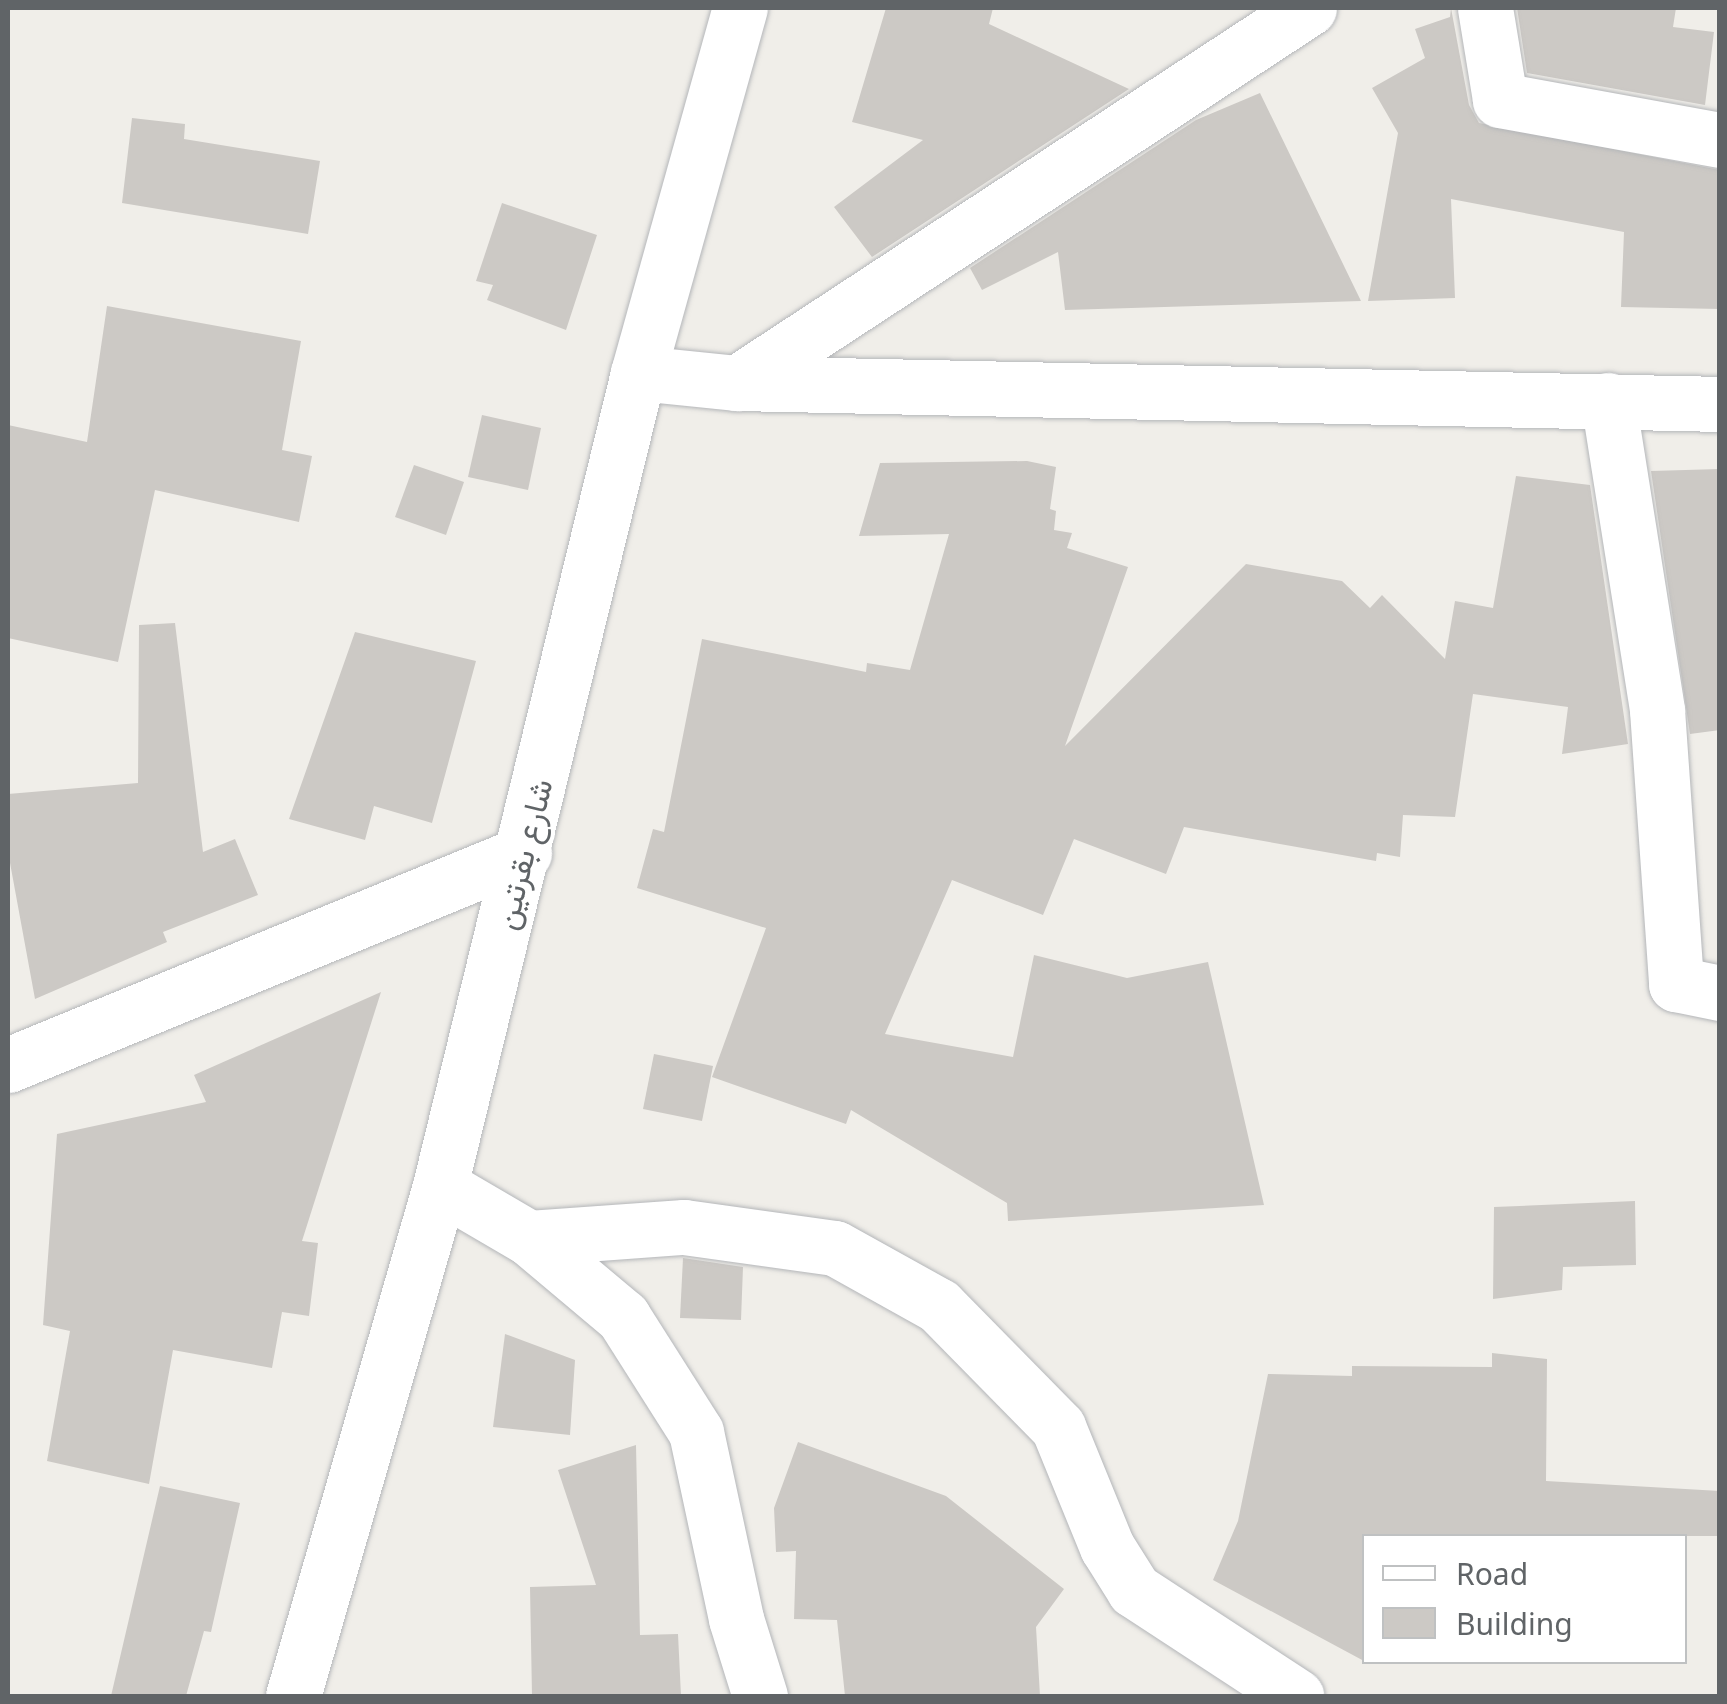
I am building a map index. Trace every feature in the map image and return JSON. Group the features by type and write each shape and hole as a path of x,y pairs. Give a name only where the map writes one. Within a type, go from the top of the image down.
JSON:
{"street":[{"name":"شارع بقرتين","path":"294,1696 440,1186 638,372 740,8"},
{"path":"737,383 1309,8"},
{"path":"1485,8 1500,100 1720,140"},
{"path":"638,372 737,383 1720,404"},
{"path":"1608,400 1656,710 1676,984 1720,993"},
{"path":"8,1065 524,853"},
{"path":"440,1186 529,1238 623,1317 696,1432 736,1619 760,1696"},
{"path":"529,1238 684,1227 835,1248 939,1306 1058,1427 1106,1547 1134,1590 1296,1696"}],"building":[{"path":"886,8 993,8 989,24 1129,89 872,257 834,207 923,140 852,122"},
{"path":"1451,8 1469,105 1479,123 1720,170 1720,309 1621,307 1624,232 1451,199 1455,298 1368,301 1398,133 1372,88 1425,58 1415,29 1450,17"},
{"path":"1517,8 1676,8 1673,27 1714,32 1705,105 1527,73"},
{"path":"1260,93 1361,301 1065,310 1058,252 982,290 970,268 1196,120"},
{"path":"132,118 185,124 184,139 320,161 308,234 122,203"},
{"path":"502,203 597,235 566,330 487,300 493,285 476,281"},
{"path":"107,306 301,341 282,450 312,456 299,522 155,490 118,662 8,638 8,425 87,442"},
{"path":"482,415 541,428 528,490 468,477"},
{"path":"1027,461 1056,467 1050,509 1056,511 1054,530 1072,533 1067,548 1128,567 1065,746 1246,564 1342,581 1370,608 1382,595 1445,659 1455,601 1493,608 1516,476 1590,485 1628,744 1562,754 1568,707 1473,694 1455,817 1403,815 1400,857 1377,853 1376,861 1184,827 1166,874 1074,839 1043,915 952,880 885,1034 1013,1057 1034,955 1127,978 1208,962 1264,1205 1008,1221 1007,1203 851,1110 846,1124 712,1077 766,928 637,888 653,829 664,832 702,639 866,672 867,663 910,670 949,534 859,536 880,463"},
{"path":"414,465 464,482 446,535 395,517"},
{"path":"1720,469 1720,730 1690,734 1651,471"},
{"path":"175,623 203,852 235,839 258,895 163,932 167,942 35,999 8,852 8,794 138,783 139,625"},
{"path":"355,632 476,661 432,823 374,806 365,840 289,819"},
{"path":"381,992 302,1241 318,1243 309,1316 282,1312 272,1368 173,1350 149,1484 47,1461 70,1331 43,1325 57,1134 206,1102 194,1075"},
{"path":"654,1054 713,1066 702,1121 643,1109"},
{"path":"1635,1201 1636,1265 1563,1267 1562,1290 1493,1299 1494,1207"},
{"path":"683,1258 743,1267 741,1320 680,1318"},
{"path":"505,1334 575,1360 570,1435 493,1427"},
{"path":"1492,1353 1547,1359 1546,1481 1720,1491 1720,1536 1362,1534 1362,1660 1213,1580 1238,1521 1268,1374 1352,1376 1352,1366 1492,1367"},
{"path":"798,1442 946,1496 1064,1589 1036,1627 1040,1696 845,1696 837,1620 794,1619 796,1551 776,1552 774,1508"},
{"path":"636,1445 640,1635 678,1634 681,1696 532,1696 530,1587 596,1585 558,1470"},
{"path":"160,1486 240,1503 211,1632 204,1631 186,1696 111,1696"}]}
